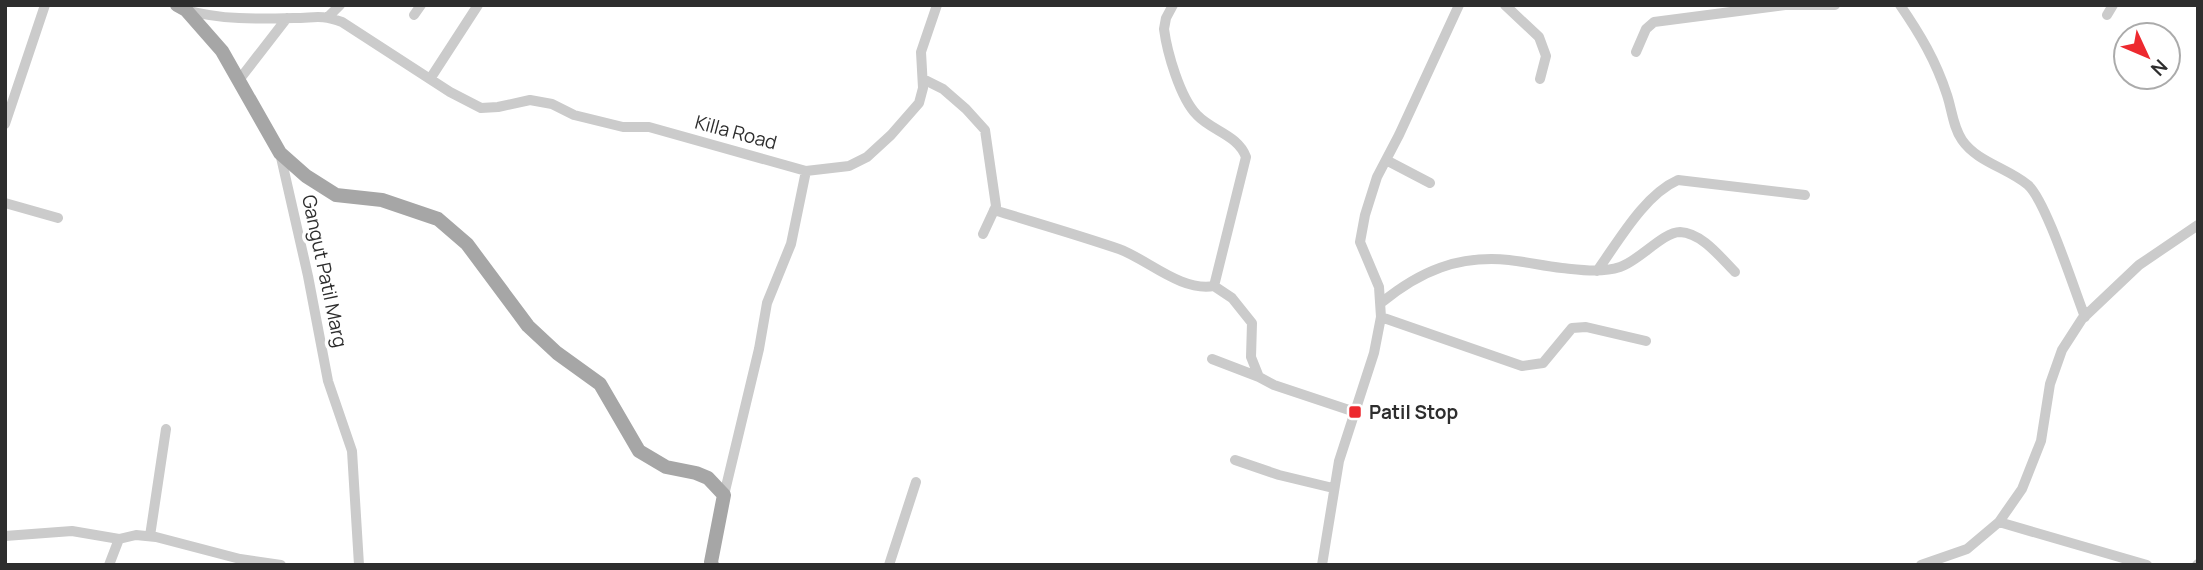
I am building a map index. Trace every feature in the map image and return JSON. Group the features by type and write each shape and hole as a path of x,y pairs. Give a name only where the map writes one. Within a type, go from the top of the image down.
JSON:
{"main road":[{"name":"Gangut Patil Marg","path":"182,8 222,51 280,153"},
{"path":"280,153 306,176 336,195 382,200 438,219 467,244 528,326 557,353 600,384 639,451 666,467 708,478 724,495 712,565"}],"street":[{"path":"5,124 45,5"},
{"path":"328,17 340,5"},
{"path":"430,79 478,5"},
{"name":"Killa Road","path":"182,8 213,18 323,15 342,22 450,92 481,108 530,100 552,104 574,115 623,127 649,127 806,171 849,166 867,157 919,103 923,79 921,52 937,5"},
{"path":"1173,5 1164,29 1185,98 1198,117 1236,142 1246,157 1214,286"},
{"path":"1322,565 1339,460 1374,353 1381,317 1379,287 1360,242 1373,190 1385,160 1459,5"},
{"path":"1505,5 1539,37 1546,56 1540,79"},
{"path":"1636,52 1646,29 1654,22 1785,5 1835,5"},
{"path":"1900,5 1929,48 1947,95 1956,130 1963,142 1981,157 2017,177 2037,195 2085,317"},
{"path":"239,80 287,18"},
{"path":"923,79 943,89 967,109 985,130 996,206 983,234"},
{"name":"Gangut Patil Marg","path":"280,153 308,275 328,381 352,451 359,565"},
{"path":"1385,160 1430,183"},
{"path":"724,495 759,349 767,303 791,244 806,171"},
{"path":"1597,271 1649,201 1678,180 1804,195"},
{"path":"5,203 58,218"},
{"path":"994,210 1122,251 1163,274 1205,287 1214,286 1232,299 1252,323 1251,357 1259,377"},
{"path":"1921,565 1967,549 1999,522 2022,489 2040,441 2050,384 2062,350 2085,317 2139,265 2198,225"},
{"path":"1381,303 1406,283 1426,272 1455,262 1507,260 1597,271 1620,267 1638,259 1670,234 1679,232 1702,240 1735,272"},
{"path":"1381,317 1522,366 1543,363 1572,328 1587,327 1646,341"},
{"path":"1212,359 1275,385 1355,412"},
{"path":"150,536 166,429"},
{"path":"1235,460 1279,475 1333,488"},
{"path":"889,565 916,482"},
{"path":"1999,522 2147,565"},
{"path":"5,536 72,531 119,539 136,534 240,559 281,565"},
{"path":"108,565 119,539"}],"place":[{"name":"Patil Stop","path":"1355,412"}]}
